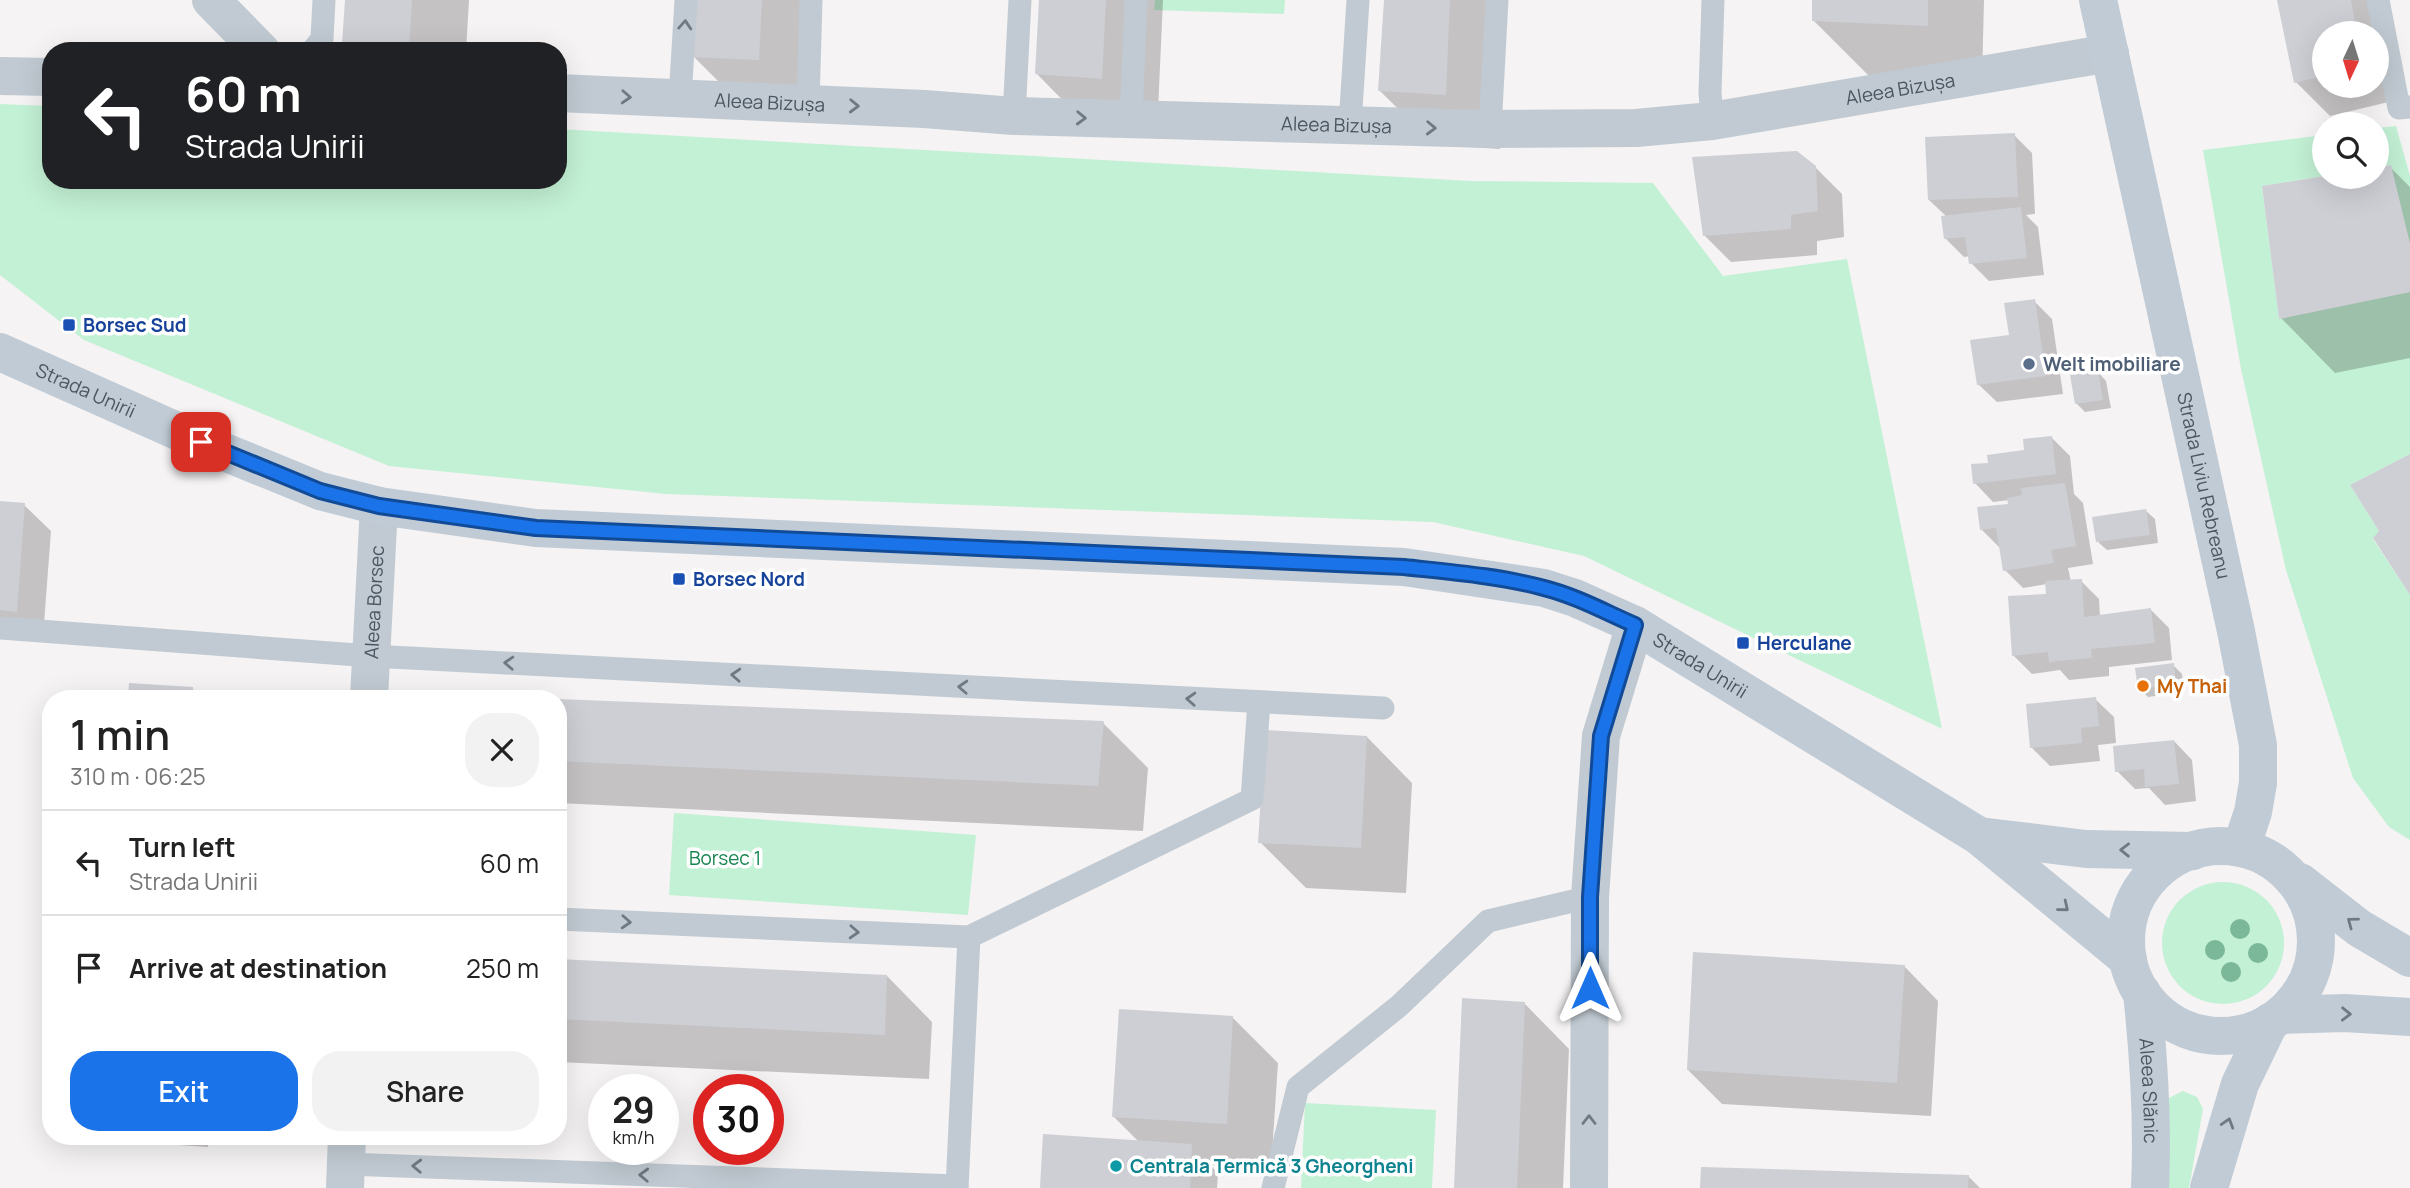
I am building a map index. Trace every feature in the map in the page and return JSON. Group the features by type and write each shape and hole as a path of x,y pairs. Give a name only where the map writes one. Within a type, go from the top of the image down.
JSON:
{"main road":[{"name":"Strada Liviu Rebreanu","path":"2098,0 2236,631 2258,745 2258,783 2253,813 2241,848"},
{"name":"Strada Unirii","path":"0,352 222,451 320,491 379,506 536,528 1416,568 1544,588 1575,598 1635,625 1979,836 2135,976"},
{"name":"Strada Unirii","path":"1979,836 2086,849 2193,851"},
{"path":"2287,872 2309,905 2316,943 2315,956 2300,994 2276,1018 2257,1029 2230,1035 2217,1036 2191,1031 2158,1013 2135,976 2126,934 2128,922 2144,885 2166,864 2193,851 2217,847 2241,848 2266,857 2287,872 2358,928 2410,958"},
{"name":"Aleea Slănic","path":"2135,976 2151,1112 2150,1188"},
{"path":"2276,1018 2345,1013 2410,1017"},
{"path":"2209,1188 2240,1084 2276,1018"}],"street":[{"path":"211,0 252,42"},
{"name":"Aleea Bizușa","path":"567,93 1014,116 1490,129 1636,128 1712,121 2110,54"},
{"path":"0,75 42,77"},
{"name":"Aleea Borsec","path":"369,690 379,506"},
{"path":"1589,1188 1590,897 1601,736 1635,625"}],"lane":[{"path":"320,42 322,39 324,0"},
{"path":"680,99 686,0"},
{"path":"808,104 811,0"},
{"path":"1014,116 1020,0"},
{"path":"1130,119 1136,0"},
{"path":"1350,125 1358,0"},
{"path":"1490,129 1497,0"},
{"path":"1712,121 1710,92 1713,0"},
{"path":"2378,0 2399,108 2410,107"},
{"path":"0,628 371,656 1383,708"},
{"path":"567,919 969,937 1252,799 1259,702"},
{"path":"1273,1188 1297,1087 1399,1006 1488,920 1590,897"},
{"path":"346,1163 957,1187 969,937"}],"green space":[{"path":"1155,0 1285,0 1284,14 1154,10"},
{"path":"0,104 42,106 42,189 567,189 567,130 1470,181 1653,183 1723,276 1847,259 1942,729 1584,556 1433,522 666,494 389,466 84,340 0,275"},
{"path":"2396,126 2410,176 2410,244 2389,165 2389,127"},
{"path":"2312,136 2312,178 2262,186 2279,319 2410,292 2410,454 2350,485 2379,531 2373,539 2410,595 2410,840 2389,827 2353,778 2286,570 2241,369 2203,150"},
{"name":"Borsec 1","path":"674,813 976,835 968,915 669,895"},
{"path":"2223,882 2246,887 2266,900 2279,920 2284,943 2279,966 2266,986 2246,999 2223,1004 2200,999 2180,986 2167,966 2162,943 2167,920 2180,900 2200,887"},
{"path":"2183,1091 2197,1097 2203,1109 2189,1188 2164,1188 2169,1098"},
{"path":"1305,1103 1436,1110 1432,1188 1301,1188"}],"building":[{"path":"345,0 412,0 409,42 342,42"},
{"path":"695,0 762,0 759,60 691,57"},
{"path":"1039,0 1106,0 1102,79 1035,74"},
{"path":"1384,0 1450,0 1446,95 1378,91"},
{"path":"1812,0 1928,0 1928,26 1812,21"},
{"path":"2277,0 2351,0 2355,21 2312,21 2312,79 2294,83"},
{"path":"2015,133 2018,197 1928,200 1925,137"},
{"path":"1797,151 1816,166 1818,211 1791,215 1791,229 1703,236 1692,157"},
{"path":"2389,165 2410,244 2410,292 2279,319 2262,186 2312,178 2312,189 2389,189"},
{"path":"2021,207 2027,258 1969,264 1965,237 1944,239 1941,216"},
{"path":"2035,299 2046,376 1977,385 1970,340 2009,335 2004,303"},
{"path":"2098,370 2103,400 2075,404 2070,375"},
{"path":"2052,436 2056,474 1973,484 1971,464 1988,463 1987,455 2024,450 2023,439"},
{"path":"2410,454 2410,595 2373,538 2379,531 2350,485"},
{"path":"2065,483 2076,546 2051,550 2054,563 2003,571 1996,528 1980,530 1977,507 2008,504 2007,498 2022,495 2021,488"},
{"path":"0,501 25,503 17,612 0,610"},
{"path":"2146,509 2150,535 2096,542 2092,517"},
{"path":"2082,579 2084,617 2151,608 2155,643 2091,649 2092,658 2049,662 2048,652 2012,656 2008,596 2046,594 2045,581"},
{"path":"2174,663 2176,684 2138,689 2135,668"},
{"path":"129,683 193,687 193,690 129,690"},
{"path":"2096,697 2099,726 2081,728 2082,743 2030,748 2026,704"},
{"path":"567,699 1104,721 1098,786 567,761"},
{"path":"1265,730 1367,736 1361,848 1258,843"},
{"path":"2174,740 2179,784 2145,787 2144,769 2115,772 2113,746"},
{"path":"1693,952 1905,965 1897,1083 1687,1070"},
{"path":"567,959 887,975 885,1035 567,1019"},
{"path":"1462,998 1525,1002 1517,1188 1454,1188"},
{"path":"1119,1009 1233,1016 1227,1124 1112,1117"},
{"name":"Centrala Termică 3 Gheorgheni","path":"1043,1134 1192,1144 1190,1188 1040,1188"},
{"path":"1701,1167 1969,1175 1968,1188 1700,1188"}],"place":[{"name":"Borsec Sud","path":"69,325"},
{"name":"Welt imobiliare","path":"2029,364"},
{"name":"Borsec Nord","path":"679,579"},
{"name":"Herculane","path":"1743,643"},
{"name":"My Thai","path":"2143,686"},
{"name":"Centrala Termică 3 Gheorgheni","path":"1116,1166"}],"route":[{"path":"201,442 320,491 379,506 536,528 1404,567 1512,581 1575,598 1635,625 1601,736 1590,897 1590,988"}]}
